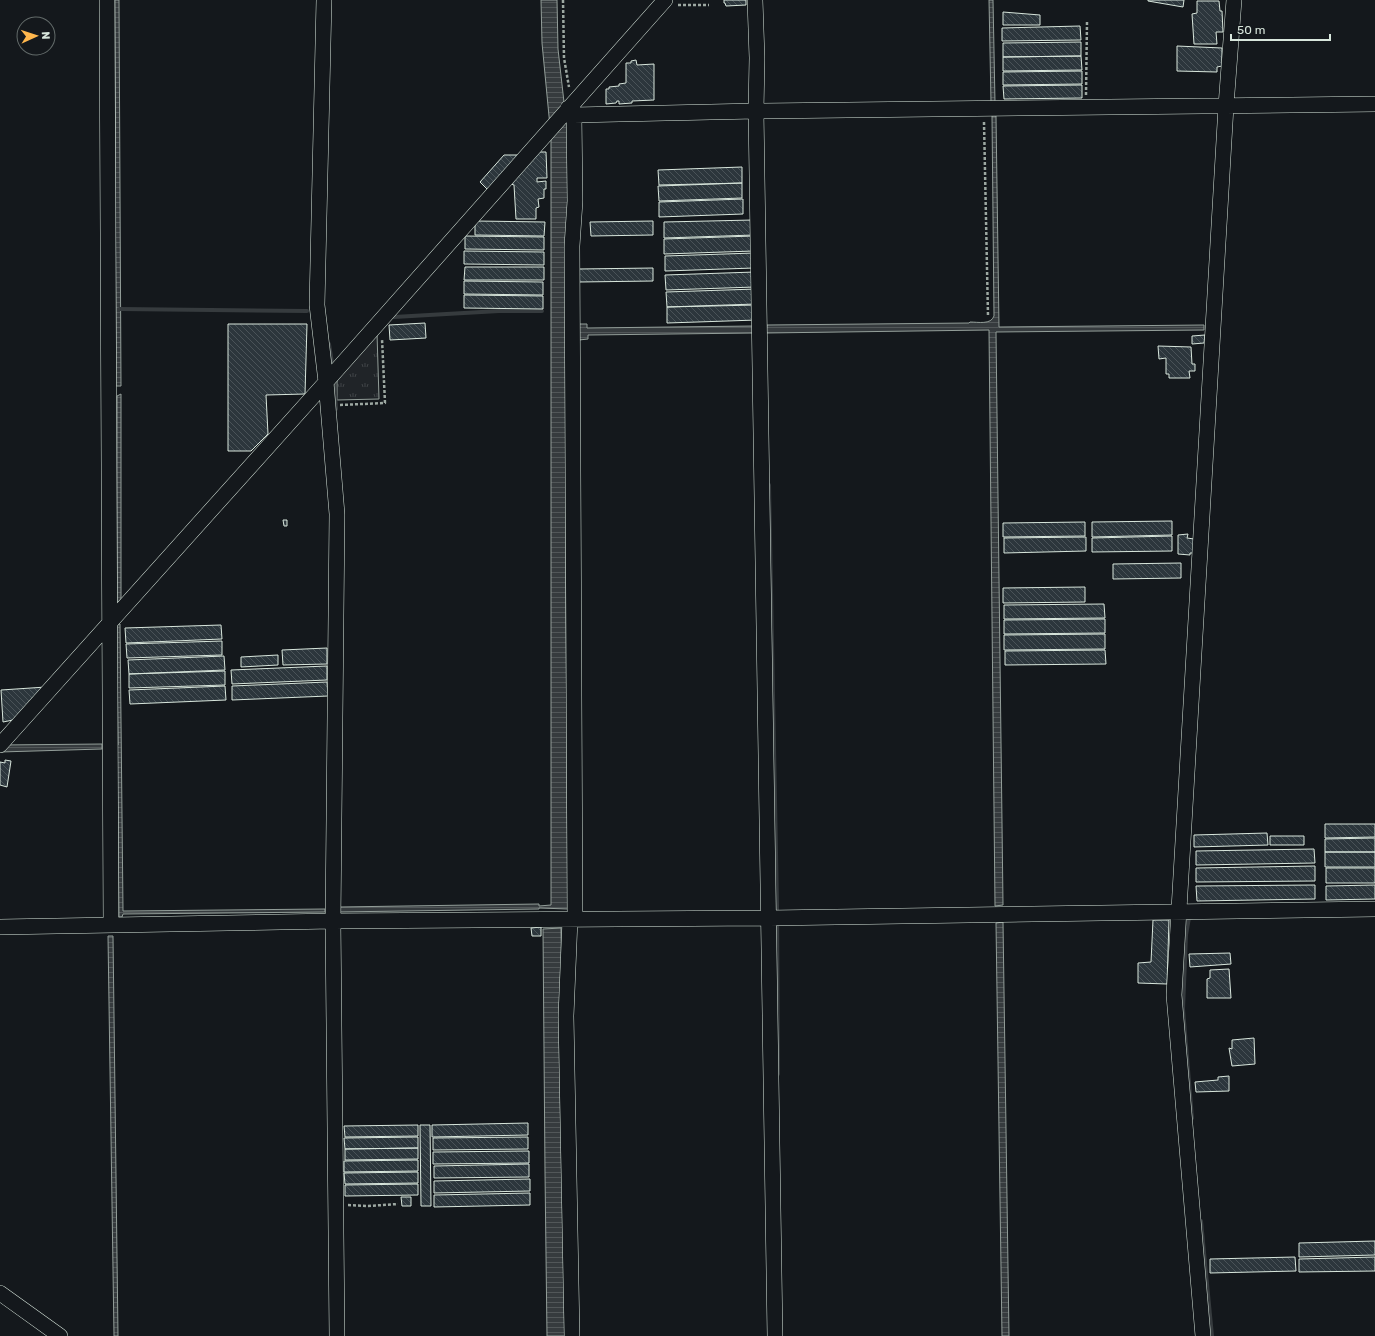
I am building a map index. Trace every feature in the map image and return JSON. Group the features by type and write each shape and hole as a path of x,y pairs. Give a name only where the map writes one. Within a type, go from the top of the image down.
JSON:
{"street":[{"path":"107,0 111,925"},
{"path":"324,0 317,305 326,382 337,514 333,921 337,1336"},
{"path":"755,0 758,58 756,111 770,918 775,1336"},
{"path":"1203,1336 1174,996 1226,106 1234,0"},
{"path":"2,741 110,624 548,130 570,109 663,2"},
{"path":"570,109 756,111 1375,104"},
{"path":"570,109 575,201 572,254 570,919 566,1016 572,1336"},
{"path":"0,927 333,921 770,918 1375,909"},
{"path":"0,1293 60,1336"}],"path":[{"path":"563,0 564,58 570,109"},
{"path":"663,2 709,4"},
{"path":"1086,108 1087,22"},
{"path":"984,109 988,316"},
{"path":"328,406 385,403 382,319"},
{"path":"336,1204 368,1206 398,1204"}],"green space":[{"path":"377,333 379,399 337,400 337,377"}],"shaded area":[{"path":"115,0 119,0 121,386 116,386"},
{"path":"541,0 557,0 558,49 566,120 570,126 566,331 568,909 539,908 337,912 339,907 551,905 551,137 542,43"},
{"path":"989,0 993,0 995,103 991,103"},
{"path":"992,116 996,116 999,327 1204,325 1204,330 996,332 1003,905 995,906 989,330 766,333 767,325 969,323 990,321 994,316"},
{"path":"579,324 587,324 587,328 754,326 754,333 588,335 588,339 579,340"},
{"path":"121,394 121,603 117,601 117,396"},
{"path":"117,624 120,624 123,911 325,909 325,912 123,914 122,917 119,917 117,748 115,745 118,745"},
{"path":"102,744 102,749 0,752 0,745"},
{"path":"1003,922 1009,1336 1002,1336 996,923"},
{"path":"561,928 567,1336 547,1336 543,929"},
{"path":"108,936 113,936 118,1336 114,1336"}],"building":[{"path":"724,0 746,0 746,5 726,6"},
{"path":"1148,0 1184,0 1183,7"},
{"path":"1197,1 1219,1 1220,11 1222,11 1223,32 1216,32 1217,44 1194,44 1192,14 1197,13"},
{"path":"1003,12 1040,15 1040,25 1003,25"},
{"path":"1080,26 1081,40 1002,41 1002,28"},
{"path":"1081,42 1081,56 1003,57 1003,43"},
{"path":"1177,46 1222,48 1222,66 1217,67 1217,72 1177,71"},
{"path":"1081,56 1082,70 1003,71 1003,57"},
{"path":"636,60 637,65 654,64 654,100 632,101 632,103 619,104 619,101 617,101 616,103 606,104 606,89 626,83 626,63 631,63 631,61"},
{"path":"1082,71 1082,84 1003,85 1003,72"},
{"path":"1082,85 1082,98 1004,99 1003,86"},
{"path":"535,152 546,152 547,178 537,178 537,182 546,181 544,198 538,199 539,207 536,208 536,219 516,219 514,185 511,184 511,180"},
{"path":"504,155 520,155 488,190 480,182"},
{"path":"742,167 742,183 659,185 658,170"},
{"path":"742,183 742,198 659,201 658,186"},
{"path":"743,199 743,214 659,217 659,202"},
{"path":"753,220 754,235 664,238 664,222"},
{"path":"475,221 545,222 544,236 475,235"},
{"path":"653,221 653,235 591,236 590,222"},
{"path":"465,236 544,237 544,250 465,249"},
{"path":"753,236 754,251 664,254 664,239"},
{"path":"464,251 544,252 544,265 464,264"},
{"path":"754,253 754,268 665,271 665,256"},
{"path":"465,267 544,267 544,280 464,280"},
{"path":"653,268 653,281 579,282 579,269"},
{"path":"755,272 755,287 666,290 665,275"},
{"path":"464,281 543,282 543,295 464,294"},
{"path":"756,289 756,304 667,307 666,292"},
{"path":"464,295 543,296 543,309 464,308"},
{"path":"756,305 757,320 667,323 667,307"},
{"path":"425,323 426,338 390,340 389,325"},
{"path":"228,324 307,324 305,394 266,395 268,434 251,451 228,451"},
{"path":"1205,335 1204,343 1192,344 1192,336"},
{"path":"1158,346 1191,347 1192,364 1195,364 1195,371 1189,371 1190,378 1169,378 1169,374 1166,374 1166,358 1159,359"},
{"path":"283,520 287,520 287,526 284,526"},
{"path":"1172,521 1172,535 1092,537 1092,522"},
{"path":"1085,522 1085,536 1003,537 1003,523"},
{"path":"1188,534 1187,538 1194,539 1193,553 1190,553 1190,555 1178,554 1178,535"},
{"path":"1172,536 1172,551 1092,552 1092,538"},
{"path":"1086,537 1086,551 1004,553 1004,538"},
{"path":"1181,563 1181,578 1113,579 1113,564"},
{"path":"1085,587 1085,602 1003,603 1003,588"},
{"path":"1104,604 1105,618 1004,619 1004,605"},
{"path":"1105,619 1105,633 1004,634 1004,620"},
{"path":"221,625 222,639 126,643 125,628"},
{"path":"1105,634 1105,649 1004,650 1004,635"},
{"path":"222,641 222,655 127,658 126,644"},
{"path":"327,648 327,664 283,665 282,650"},
{"path":"1105,650 1106,664 1005,665 1005,651"},
{"path":"278,655 278,665 241,667 241,657"},
{"path":"224,656 225,670 129,674 128,660"},
{"path":"327,666 327,680 232,684 231,670"},
{"path":"225,671 225,685 129,688 129,674"},
{"path":"327,682 328,696 232,700 232,686"},
{"path":"225,686 226,700 130,704 129,690"},
{"path":"46,687 18,719 3,722 1,690"},
{"path":"5,760 11,761 7,787 0,785 0,762 5,763"},
{"path":"1325,824 1375,824 1375,837 1325,838"},
{"path":"1267,833 1268,845 1194,847 1194,835"},
{"path":"1270,836 1304,836 1304,845 1270,845"},
{"path":"1375,838 1375,852 1325,852 1325,839"},
{"path":"1314,849 1315,863 1196,865 1196,851"},
{"path":"1325,852 1375,852 1375,867 1325,867"},
{"path":"1315,866 1315,881 1196,882 1196,868"},
{"path":"1326,868 1375,868 1375,883 1326,883"},
{"path":"1315,885 1315,899 1197,901 1196,886"},
{"path":"1375,885 1375,899 1326,900 1326,886"},
{"path":"1153,920 1169,920 1167,984 1138,983 1138,963 1151,962"},
{"path":"541,927 541,936 532,936 531,928"},
{"path":"1230,953 1231,964 1190,967 1189,954"},
{"path":"1229,969 1231,998 1207,998 1207,979 1210,978 1210,970"},
{"path":"1254,1038 1255,1064 1232,1066 1229,1048 1232,1049 1232,1040"},
{"path":"1229,1076 1229,1091 1196,1092 1195,1082 1218,1080 1218,1077"},
{"path":"528,1123 528,1135 432,1137 432,1125"},
{"path":"418,1125 418,1136 345,1137 344,1126"},
{"path":"420,1125 430,1125 431,1206 421,1206"},
{"path":"418,1137 418,1148 345,1149 344,1138"},
{"path":"528,1137 528,1149 433,1150 433,1138"},
{"path":"418,1148 418,1159 345,1160 345,1149"},
{"path":"529,1151 529,1163 433,1164 433,1152"},
{"path":"418,1160 418,1171 344,1172 344,1161"},
{"path":"529,1164 529,1177 434,1178 434,1166"},
{"path":"418,1172 418,1183 345,1184 344,1173"},
{"path":"530,1179 530,1191 434,1193 434,1181"},
{"path":"418,1184 418,1195 345,1196 345,1185"},
{"path":"530,1193 530,1205 434,1207 434,1195"},
{"path":"401,1197 411,1197 411,1206 402,1206"},
{"path":"1375,1241 1375,1255 1299,1257 1299,1243"},
{"path":"1295,1257 1296,1271 1210,1273 1210,1259"},
{"path":"1375,1257 1375,1271 1299,1272 1299,1259"}],"waterway":[{"path":"120,309 307,311"},
{"path":"394,317 499,311 542,311"},
{"path":"329,344 333,369"},
{"path":"334,380 336,409"},
{"path":"769,485 777,905 778,1074"},
{"path":"1192,1118 1183,1009 1186,935 1189,918 1193,917"},
{"path":"1201,1221 1212,1336"}]}
